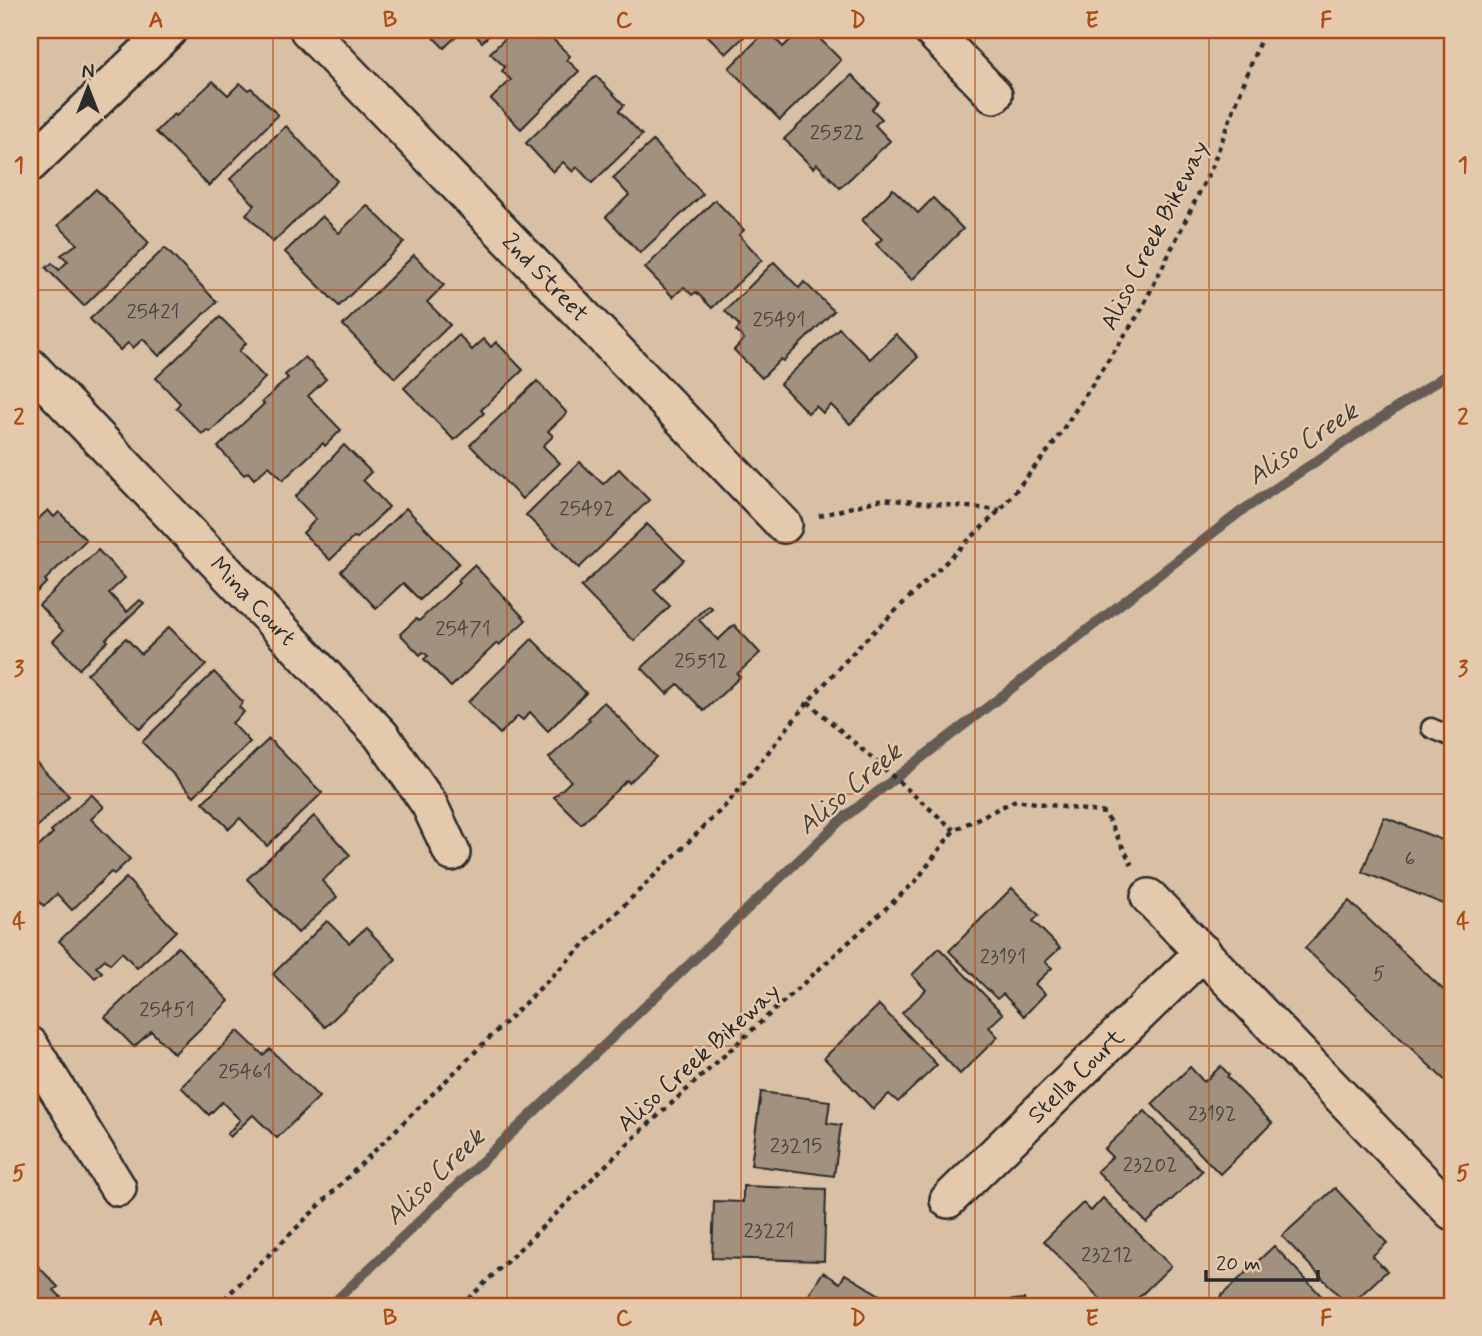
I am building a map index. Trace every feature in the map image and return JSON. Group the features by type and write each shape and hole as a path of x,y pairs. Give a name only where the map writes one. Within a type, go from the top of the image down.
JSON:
{"street":[{"path":"30,164 169,30"},
{"name":"2nd Street","path":"308,30 784,525"},
{"path":"931,30 994,95"},
{"name":"Mina Court","path":"30,366 381,735 429,804 452,853"},
{"path":"1149,897 1452,1212"},
{"name":"Stella Court","path":"948,1199 1203,952"},
{"path":"30,1045 118,1188"}],"lane":[{"path":"1431,728 1452,737"}],"path":[{"name":"Aliso Creek Bikeway","path":"217,1306 727,804 808,702 862,643 1000,510 1052,446 1140,312 1211,169 1264,30"},
{"path":"784,525 882,499 1000,510"},
{"path":"808,702 954,830"},
{"name":"Aliso Creek Bikeway","path":"461,1306 639,1133 916,881 954,830 1016,800 1105,814 1149,897"}],"building":[{"path":"30,30 44,30 30,43"},
{"path":"426,30 463,30 444,48"},
{"path":"471,30 495,30 482,42"},
{"path":"514,30 530,30 541,40 548,34 570,56 567,60 579,71 521,129 491,99 511,80 502,71 505,67 490,53"},
{"path":"702,30 751,30 726,54"},
{"path":"767,30 783,47 801,30 811,30 841,60 780,120 729,68"},
{"path":"852,75 878,102 872,109 882,119 875,125 890,141 840,188 817,164 813,168 784,139"},
{"path":"596,76 624,105 619,111 642,135 592,183 577,167 573,172 563,162 553,172 526,143"},
{"path":"213,81 228,95 240,83 248,90 251,88 278,115 209,186 156,132"},
{"path":"286,126 337,181 273,242 246,214 255,205 230,179"},
{"path":"653,141 703,194 640,253 606,217 629,195 613,178"},
{"path":"96,189 149,243 84,306 46,268 52,263 59,270 68,261 61,255 77,244 58,225"},
{"path":"893,189 918,213 933,198 963,229 912,280 876,244 882,239 862,220"},
{"path":"715,200 744,230 739,235 762,260 712,308 696,292 692,295 684,287 673,297 645,268"},
{"path":"367,205 404,242 339,306 285,252 322,216 339,233"},
{"path":"165,248 217,302 159,356 143,339 133,348 128,343 120,350 90,319"},
{"path":"414,255 444,285 427,302 450,325 395,378 343,325"},
{"path":"774,262 799,288 804,282 834,311 762,378 734,350 744,339 736,331 740,326 725,311"},
{"path":"220,317 246,343 239,351 265,378 210,432 207,430 202,434 176,408 180,403 156,378"},
{"path":"839,328 870,359 896,334 918,357 850,424 831,405 823,413 816,406 808,413 780,384"},
{"path":"459,335 472,350 484,339 491,347 496,342 523,370 481,410 484,413 454,440 404,388"},
{"path":"305,357 326,379 308,396 341,430 283,480 269,466 254,479 248,472 244,475 218,447 264,404 262,402 288,378 285,375"},
{"path":"537,381 567,413 548,431 553,436 543,446 560,463 522,499 470,445"},
{"path":"344,445 371,472 363,480 389,507 330,560 303,533 316,519 295,497"},
{"path":"580,462 603,484 619,469 649,500 579,568 526,515"},
{"path":"406,508 459,563 420,600 403,583 376,608 341,571"},
{"path":"48,510 54,517 59,512 86,540 45,580 47,582 30,599 30,513 37,520"},
{"path":"647,524 684,560 654,590 670,606 634,641 581,587"},
{"path":"98,550 125,578 109,593 127,612 140,600 144,603 79,669 53,641 63,631 39,605"},
{"path":"474,565 526,620 499,645 497,643 451,687 424,659 428,656 423,652 420,655 400,634 416,619 419,621"},
{"path":"708,605 712,608 699,620 718,640 734,625 760,653 737,674 740,677 704,711 678,684 667,694 642,668"},
{"path":"169,627 206,665 140,729 87,674 126,638 141,654"},
{"path":"532,639 586,693 548,731 530,712 523,720 518,716 500,734 468,702"},
{"path":"214,672 243,702 239,707 244,712 232,723 250,742 194,796 142,742"},
{"path":"604,702 656,757 629,783 627,780 581,824 554,797 571,781 549,758 590,720 588,718"},
{"path":"269,739 322,793 267,846 240,818 229,829 203,802"},
{"path":"30,756 69,796 30,834"},
{"path":"91,794 104,807 91,819 130,859 114,874 111,872 72,910 57,894 44,906 37,899 33,903 30,899 30,855 53,833 51,831"},
{"path":"314,816 350,855 322,881 337,897 298,933 247,879"},
{"path":"1384,817 1452,844 1452,919 1445,916 1449,906 1362,872"},
{"path":"126,878 176,931 137,968 122,952 110,964 105,959 96,967 102,972 95,978 59,941"},
{"path":"1012,888 1039,915 1033,921 1060,948 1045,962 1052,968 1035,984 1045,994 1024,1016 1003,994 997,999 949,951"},
{"path":"1349,901 1452,998 1452,1087 1305,948"},
{"path":"327,921 349,943 366,928 396,959 325,1027 273,974"},
{"path":"178,947 229,1001 174,1054 151,1031 134,1047 105,1017"},
{"path":"939,948 1003,1014 989,1027 998,1037 960,1074 902,1013 926,990 912,975"},
{"path":"879,1005 937,1065 898,1102 889,1094 873,1109 824,1058"},
{"path":"238,1031 263,1055 270,1049 319,1097 277,1138 253,1115 230,1137 227,1134 240,1120 222,1102 209,1115 181,1087"},
{"path":"1221,1066 1229,1075 1227,1077 1272,1123 1220,1174 1152,1104 1190,1067 1204,1082"},
{"path":"761,1092 830,1101 827,1123 841,1125 834,1176 751,1165"},
{"path":"1145,1111 1202,1171 1147,1223 1097,1171 1112,1157 1104,1149"},
{"path":"743,1186 826,1189 824,1261 712,1258 714,1201 743,1202"},
{"path":"1335,1188 1387,1243 1372,1256 1387,1271 1349,1306 1282,1236"},
{"path":"1103,1198 1171,1266 1130,1306 1107,1306 1044,1241 1083,1203 1091,1211"},
{"path":"1274,1246 1331,1306 1228,1306 1220,1297"},
{"path":"32,1260 58,1287 54,1290 61,1297 52,1306 30,1306"},
{"path":"823,1272 840,1283 845,1274 891,1302 889,1306 802,1306"},
{"path":"1024,1299 1025,1306 972,1306 972,1304"}],"waterway":[{"name":"Aliso Creek","path":"330,1306 841,820 1240,512 1452,371"}]}
